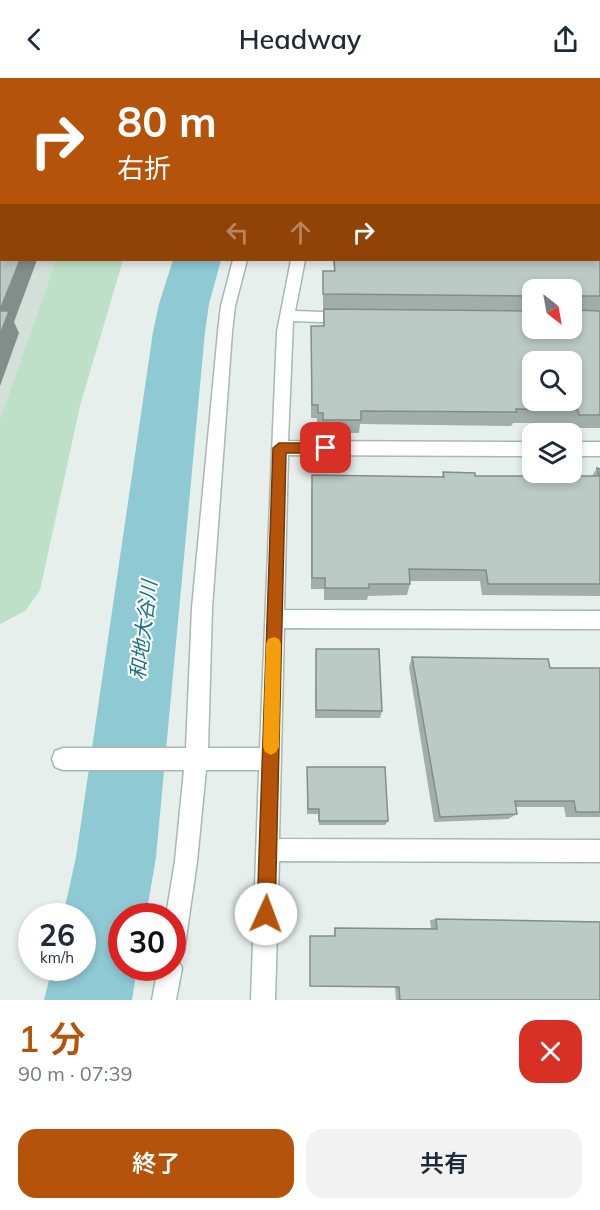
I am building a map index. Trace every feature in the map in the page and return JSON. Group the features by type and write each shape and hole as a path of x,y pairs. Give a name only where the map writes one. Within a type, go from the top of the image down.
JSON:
{"street":[{"path":"180,903 186,861 190,759 198,738 202,608 224,344 228,306 240,261"},
{"path":"264,1000 279,448 286,316 298,261"},
{"path":"286,316 360,318"},
{"path":"279,448 522,449"},
{"path":"582,449 600,449"},
{"path":"274,619 600,620"},
{"path":"67,759 270,759"},
{"path":"268,850 600,851"},
{"path":"164,1000 168,981"}],"shaded area":[{"path":"0,261 56,261 0,419"}],"green space":[{"path":"56,261 123,261 80,406 40,590 25,611 0,624 0,419"}],"building":[{"path":"0,261 20,261 0,310"},
{"path":"334,261 600,261 600,296 582,296 582,279 522,279 522,296 323,294 323,271 335,271"},
{"path":"324,309 522,311 522,339 582,339 582,310 600,311 600,415 579,415 578,411 582,411 582,351 522,351 522,409 516,409 517,412 361,411 361,420 323,420 323,413 318,413 318,405 312,405 311,326 324,326"},
{"path":"0,311 9,311 0,335"},
{"path":"597,468 600,469 600,584 488,584 486,570 409,569 410,584 369,584 369,588 325,588 325,578 312,578 312,475 444,477 443,472 475,473 475,476 522,476 522,483 582,483 582,476 599,476"},
{"path":"316,649 379,649 382,711 316,710"},
{"path":"412,657 548,659 550,668 600,668 600,812 576,812 574,801 515,801 517,814 440,817"},
{"path":"307,767 385,767 388,821 319,821 319,809 308,809"},
{"path":"436,919 600,922 600,1000 400,1000 399,987 310,986 310,936 335,936 335,928 437,929"}],"waterway":[{"name":"和地大谷川","path":"88,1000 116,857 179,332 184,304 197,261"}],"slow traffic":[{"path":"271,747 274,644"}],"route":[{"path":"266,914 279,448 326,448"}]}
